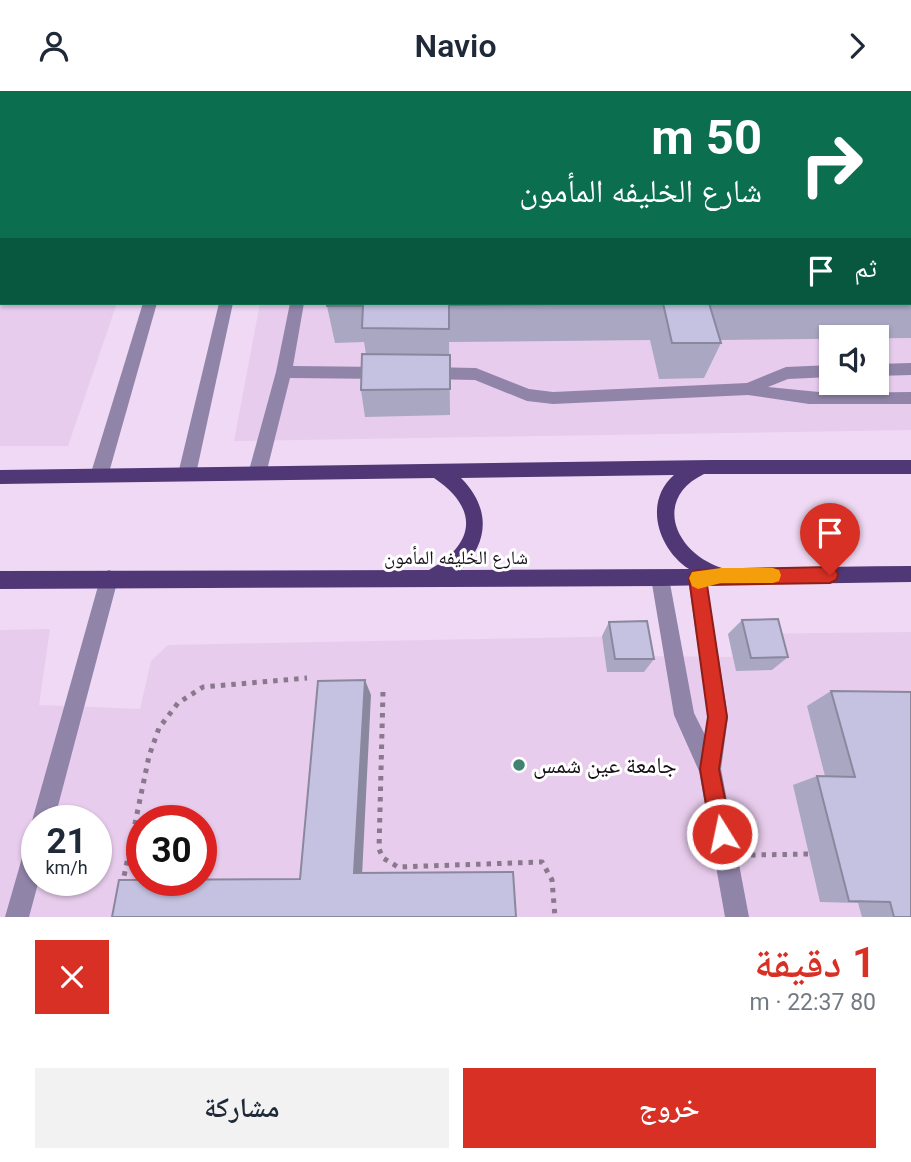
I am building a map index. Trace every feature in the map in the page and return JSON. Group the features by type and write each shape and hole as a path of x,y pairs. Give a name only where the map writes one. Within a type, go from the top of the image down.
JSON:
{"main road":[{"path":"0,477 711,467 911,467"},
{"path":"711,467 694,470 680,478 669,490 664,505 665,522 671,539 684,555 721,576"},
{"path":"431,578 447,571 461,560 470,547 475,532 476,516 472,502 458,484 438,471"},
{"name":"شارع الخليفه المأمون","path":"0,580 698,578 911,574"}],"street":[{"path":"99,476 149,305"},
{"path":"187,474 226,305"},
{"path":"257,474 284,372 297,305"},
{"path":"889,370 911,369"},
{"path":"284,372 476,374 527,394 553,398 748,389 805,399 911,398"},
{"path":"748,389 786,373 819,372"},
{"path":"660,578 684,716 710,769 737,917"},
{"path":"698,578 718,717 710,769"},
{"path":"47,805 108,579"},
{"path":"17,917 23,896"}],"path":[{"path":"121,890 149,756 159,728 178,703 202,687 307,678"},
{"path":"383,692 379,849 383,858 398,867 542,862 552,876 555,917"},
{"path":"749,855 808,854"}],"shaded area":[{"path":"0,305 116,305 68,446 0,446"},
{"path":"260,305 911,305 911,430 234,441"},
{"name":"جامعة عين شمس","path":"50,629 39,705 140,709 151,661 168,645 638,636 642,656 732,657 728,634 911,632 911,917 0,917 0,630"}],"building":[{"path":"449,305 449,329 362,328 363,306 327,306"},
{"path":"663,305 710,305 721,343 672,343"},
{"path":"362,354 450,355 450,389 361,390"},
{"path":"778,619 788,657 751,658 742,620"},
{"path":"647,621 654,659 615,659 609,622"},
{"path":"365,680 354,873 513,872 516,917 112,917 119,880 126,880 126,896 217,896 217,879 300,879 318,681"},
{"path":"831,691 911,692 911,917 894,917 890,902 849,901 817,776 855,777"}],"slow traffic":[{"path":"698,581 698,578 721,576 773,575"}],"place":[{"name":"جامعة عين شمس","path":"519,765"}],"route":[{"path":"722,834 710,769 718,717 698,578 830,575"}]}
